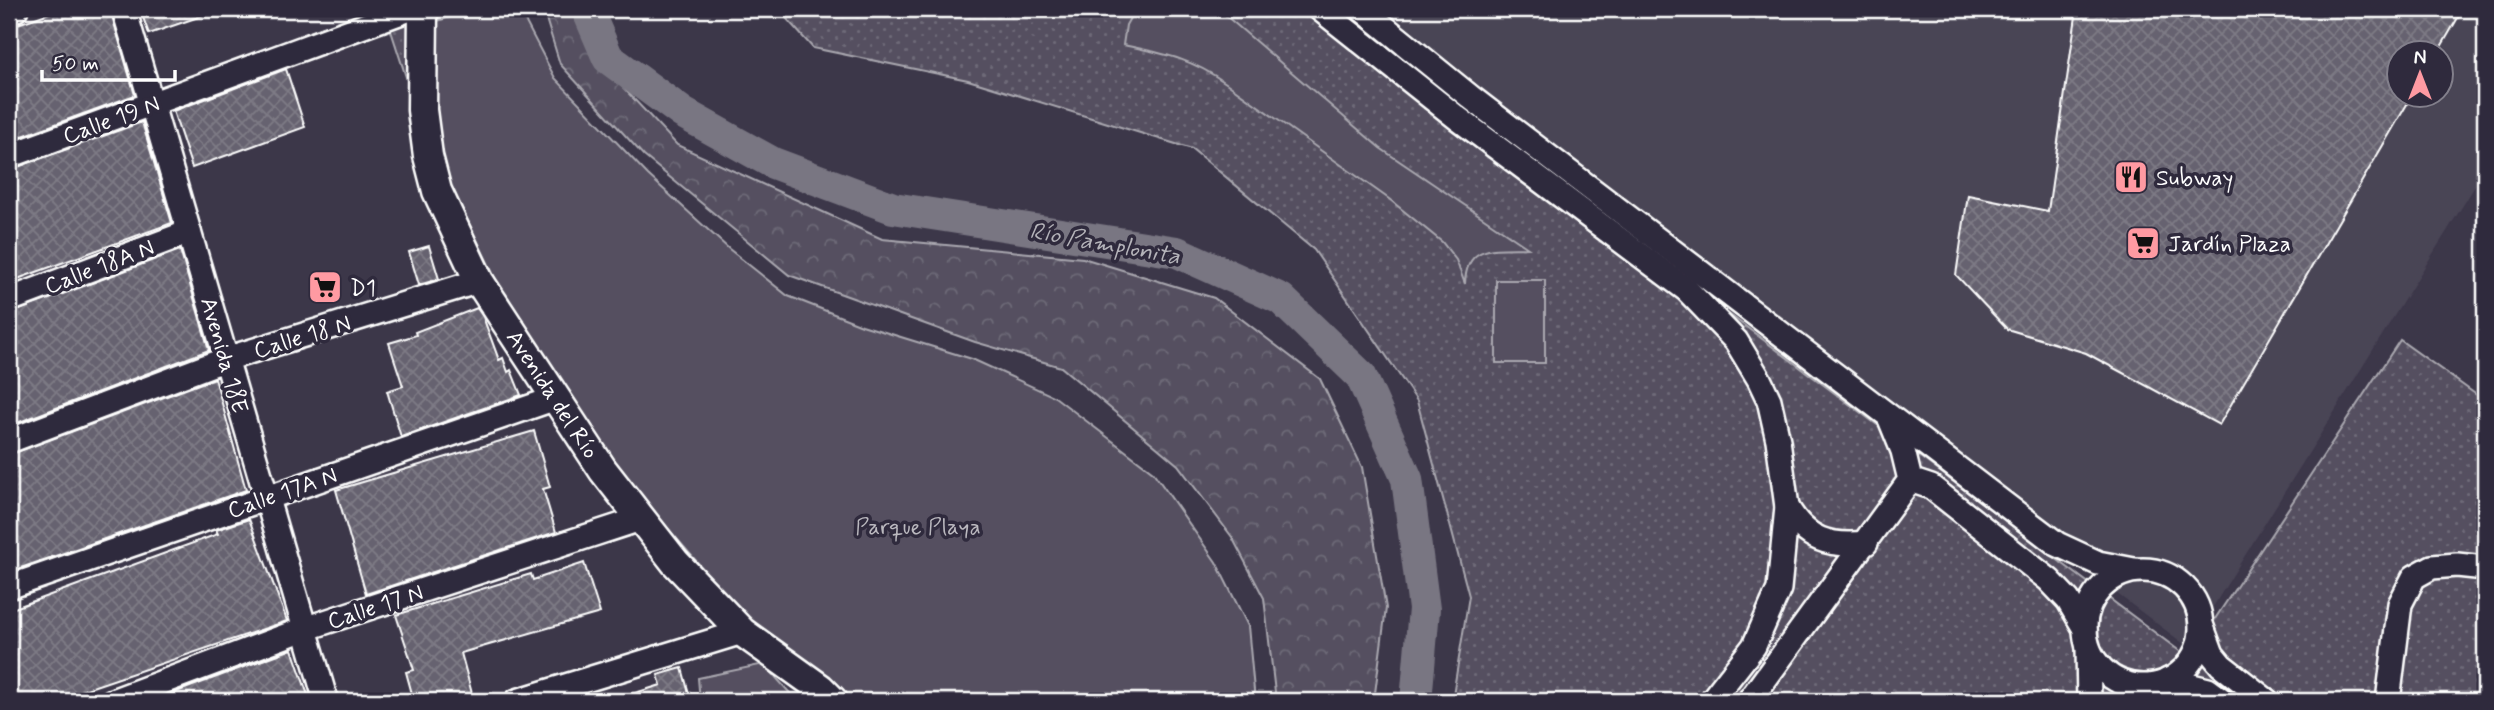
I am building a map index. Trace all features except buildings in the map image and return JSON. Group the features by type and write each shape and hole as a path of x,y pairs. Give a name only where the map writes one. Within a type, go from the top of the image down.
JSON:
{"main road":[{"name":"Avenida del Río","path":"424,9 422,110 428,156 437,191 480,281 603,470 675,562 741,632 820,688 833,701"}],"street":[{"path":"9,11 16,9"},
{"name":"Avenida 18E","path":"124,9 326,701"},
{"name":"Calle 19 N","path":"9,156 410,9"},
{"path":"1320,9 1457,117 1687,290 1736,341 1769,400 1778,440 1787,507 1779,589 1754,646 1712,701"},
{"path":"1362,9 1473,99 2057,544 2098,563 2134,570 2151,570 2176,580 2195,600 2212,654 2221,665 2267,701"},
{"path":"1414,83 1428,77 1433,65"},
{"path":"1457,117 1455,104 1466,97 1473,99"},
{"name":"Calle 18A N","path":"9,300 189,232"},
{"name":"Calle 18 N","path":"9,441 226,359 480,281"},
{"name":"Calle 17A N","path":"9,587 556,398"},
{"path":"1891,419 1910,480"},
{"path":"1749,701 1910,480"},
{"path":"1910,480 1931,487 2049,580 2068,600 2092,656 2109,674 2131,685 2143,686 2168,680 2182,671 2193,658 2200,643 2202,627"},
{"path":"1787,507 1800,526 1818,539 1842,546 1866,543"},
{"name":"Calle 17 N","path":"112,701 304,629 640,519"},
{"path":"2388,701 2400,604 2414,577 2432,567 2457,565 2485,568"},
{"path":"2089,701 2087,612 2099,590 2118,575 2134,570"},
{"path":"517,701 741,632"},
{"path":"2168,680 2208,690 2223,701"},
{"path":"2126,701 2143,686"}],"shaded area":[{"name":"Jardín Plaza","path":"1338,9 2485,9 2485,170 2188,647"}],"green space":[{"path":"384,9 416,9 415,105"},
{"name":"Parque Playa","path":"476,9 519,9 555,78 648,175 729,249 788,296 862,325 972,359 1055,397 1153,472 1216,562 1248,626 1255,701 847,701 811,665 743,615 626,480 500,288 449,181 431,112 434,22"},
{"path":"543,9 578,9 600,63 677,145 882,239 1083,258 1214,298 1320,379 1362,467 1386,608 1374,701 1276,701 1264,598 1232,537 1178,465 1061,367 975,342 789,275 644,156 560,64"},
{"path":"778,9 1321,9 2189,658 2400,340 2485,401 2485,701 1452,701 1469,596 1417,401 1314,250 1192,149 968,80 813,48"},
{"path":"1135,9 1218,9 1380,148 1528,248 1494,249 1477,255 1471,261 1465,284 1456,260 1442,242 1389,199 1226,83 1189,62 1123,45 1126,25"},
{"path":"1496,280 1545,280 1545,363 1496,363"},
{"path":"764,664 797,701 700,701 698,678"}],"waterway":[{"name":"Río Pamplonita","path":"587,9 608,58 683,113 773,163 893,208 1177,252 1281,299 1361,376 1407,479 1424,609 1416,701"}],"place":[{"name":"Subway","path":"2131,177"},
{"name":"Jardín Plaza","path":"2143,243"},
{"name":"D1","path":"325,287"}]}
